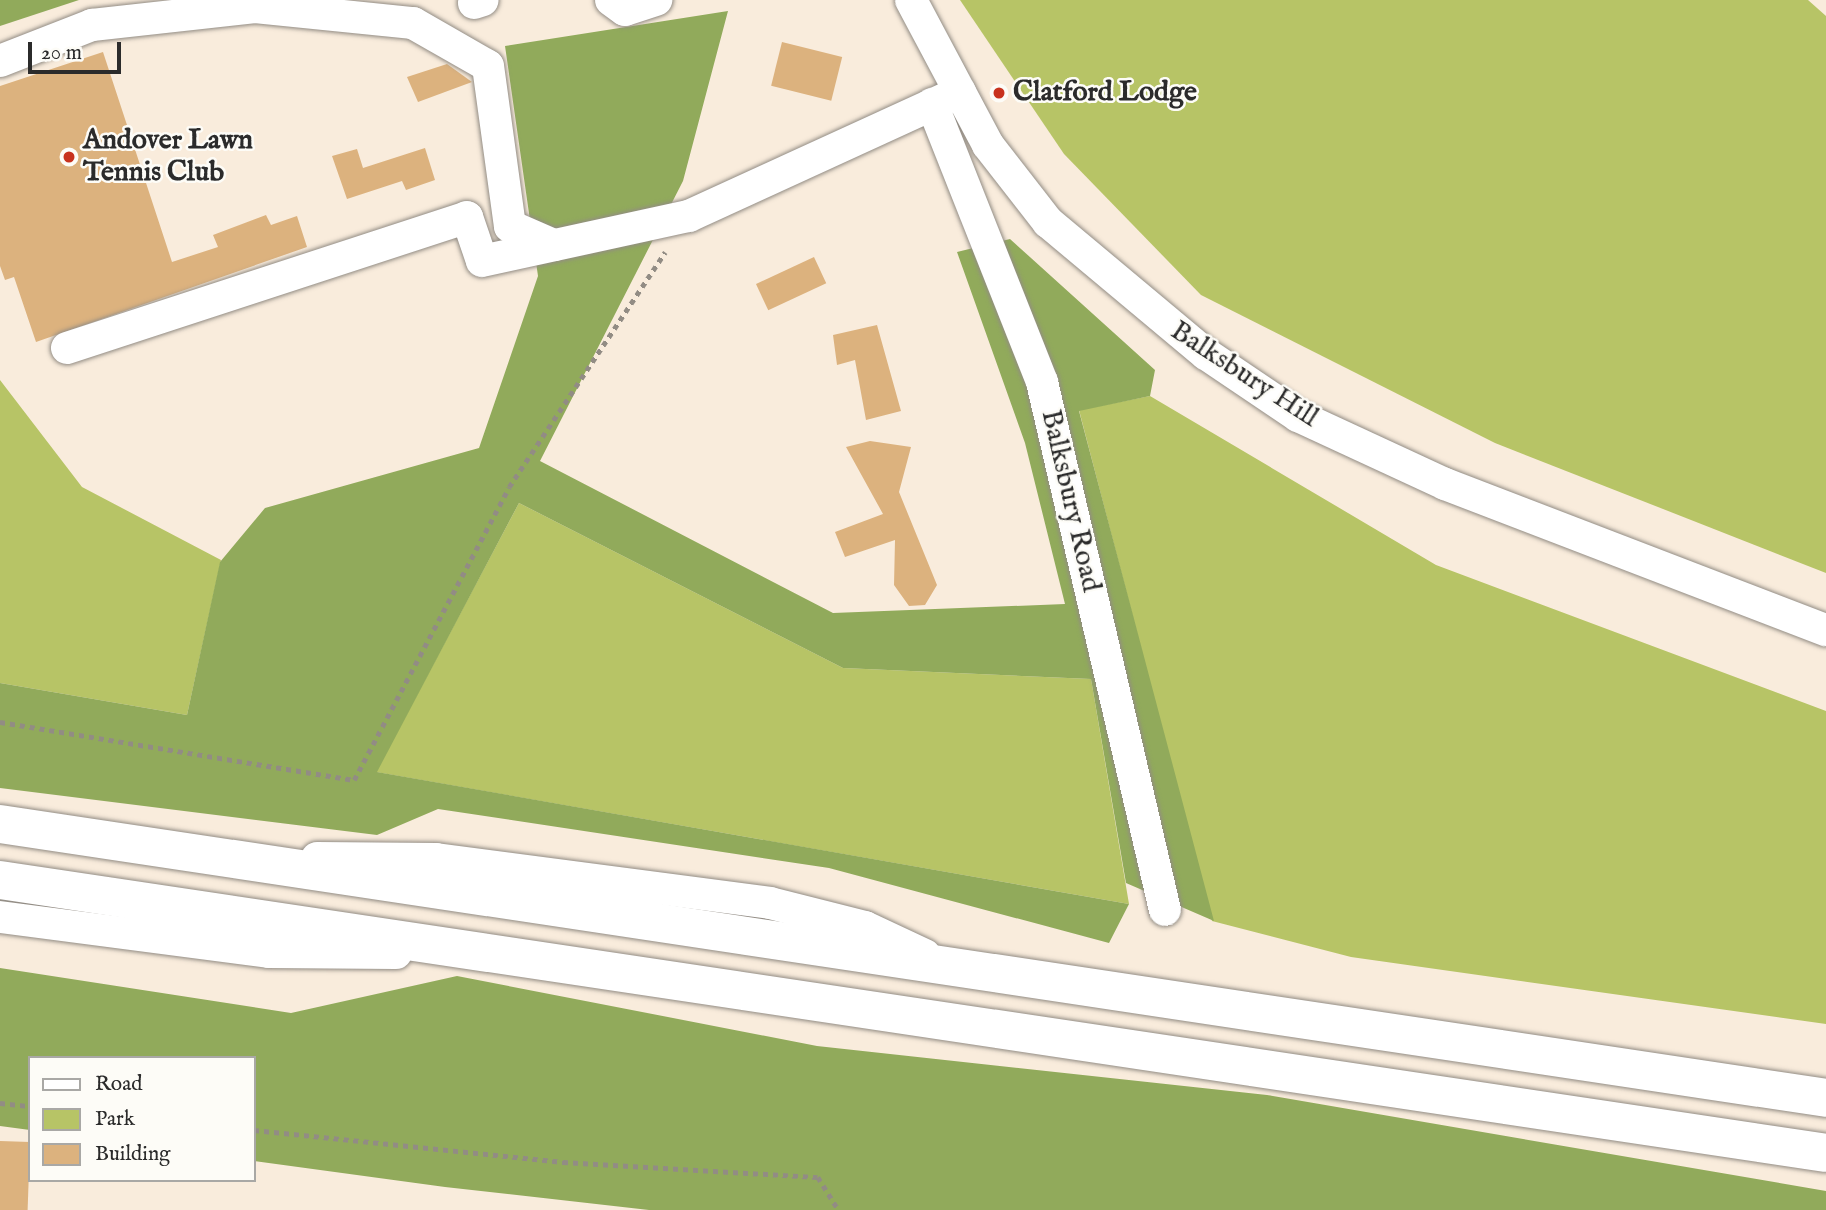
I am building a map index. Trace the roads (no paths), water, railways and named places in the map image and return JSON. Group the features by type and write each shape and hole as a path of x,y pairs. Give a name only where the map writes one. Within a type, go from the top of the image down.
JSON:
{"highway":[{"path":"0,824 243,858 1826,1098"},
{"path":"0,880 1826,1153"}],"street":[{"path":"611,0 625,10 656,0"},
{"name":"Balksbury Hill","path":"911,0 946,98 988,145 1048,222 1129,295 1298,415 1573,537 1826,630"},
{"path":"0,61 92,25 255,7 413,23 488,66 510,226 554,246"},
{"path":"67,348 467,217 482,261 689,216 946,98"},
{"name":"Balksbury Road","path":"946,98 1042,382 1165,910"},
{"path":"0,917 269,952 485,953"}],"place":[{"name":"Clatford Lodge","path":"999,93"},
{"name":"Andover Lawn Tennis Club","path":"69,157"}]}
